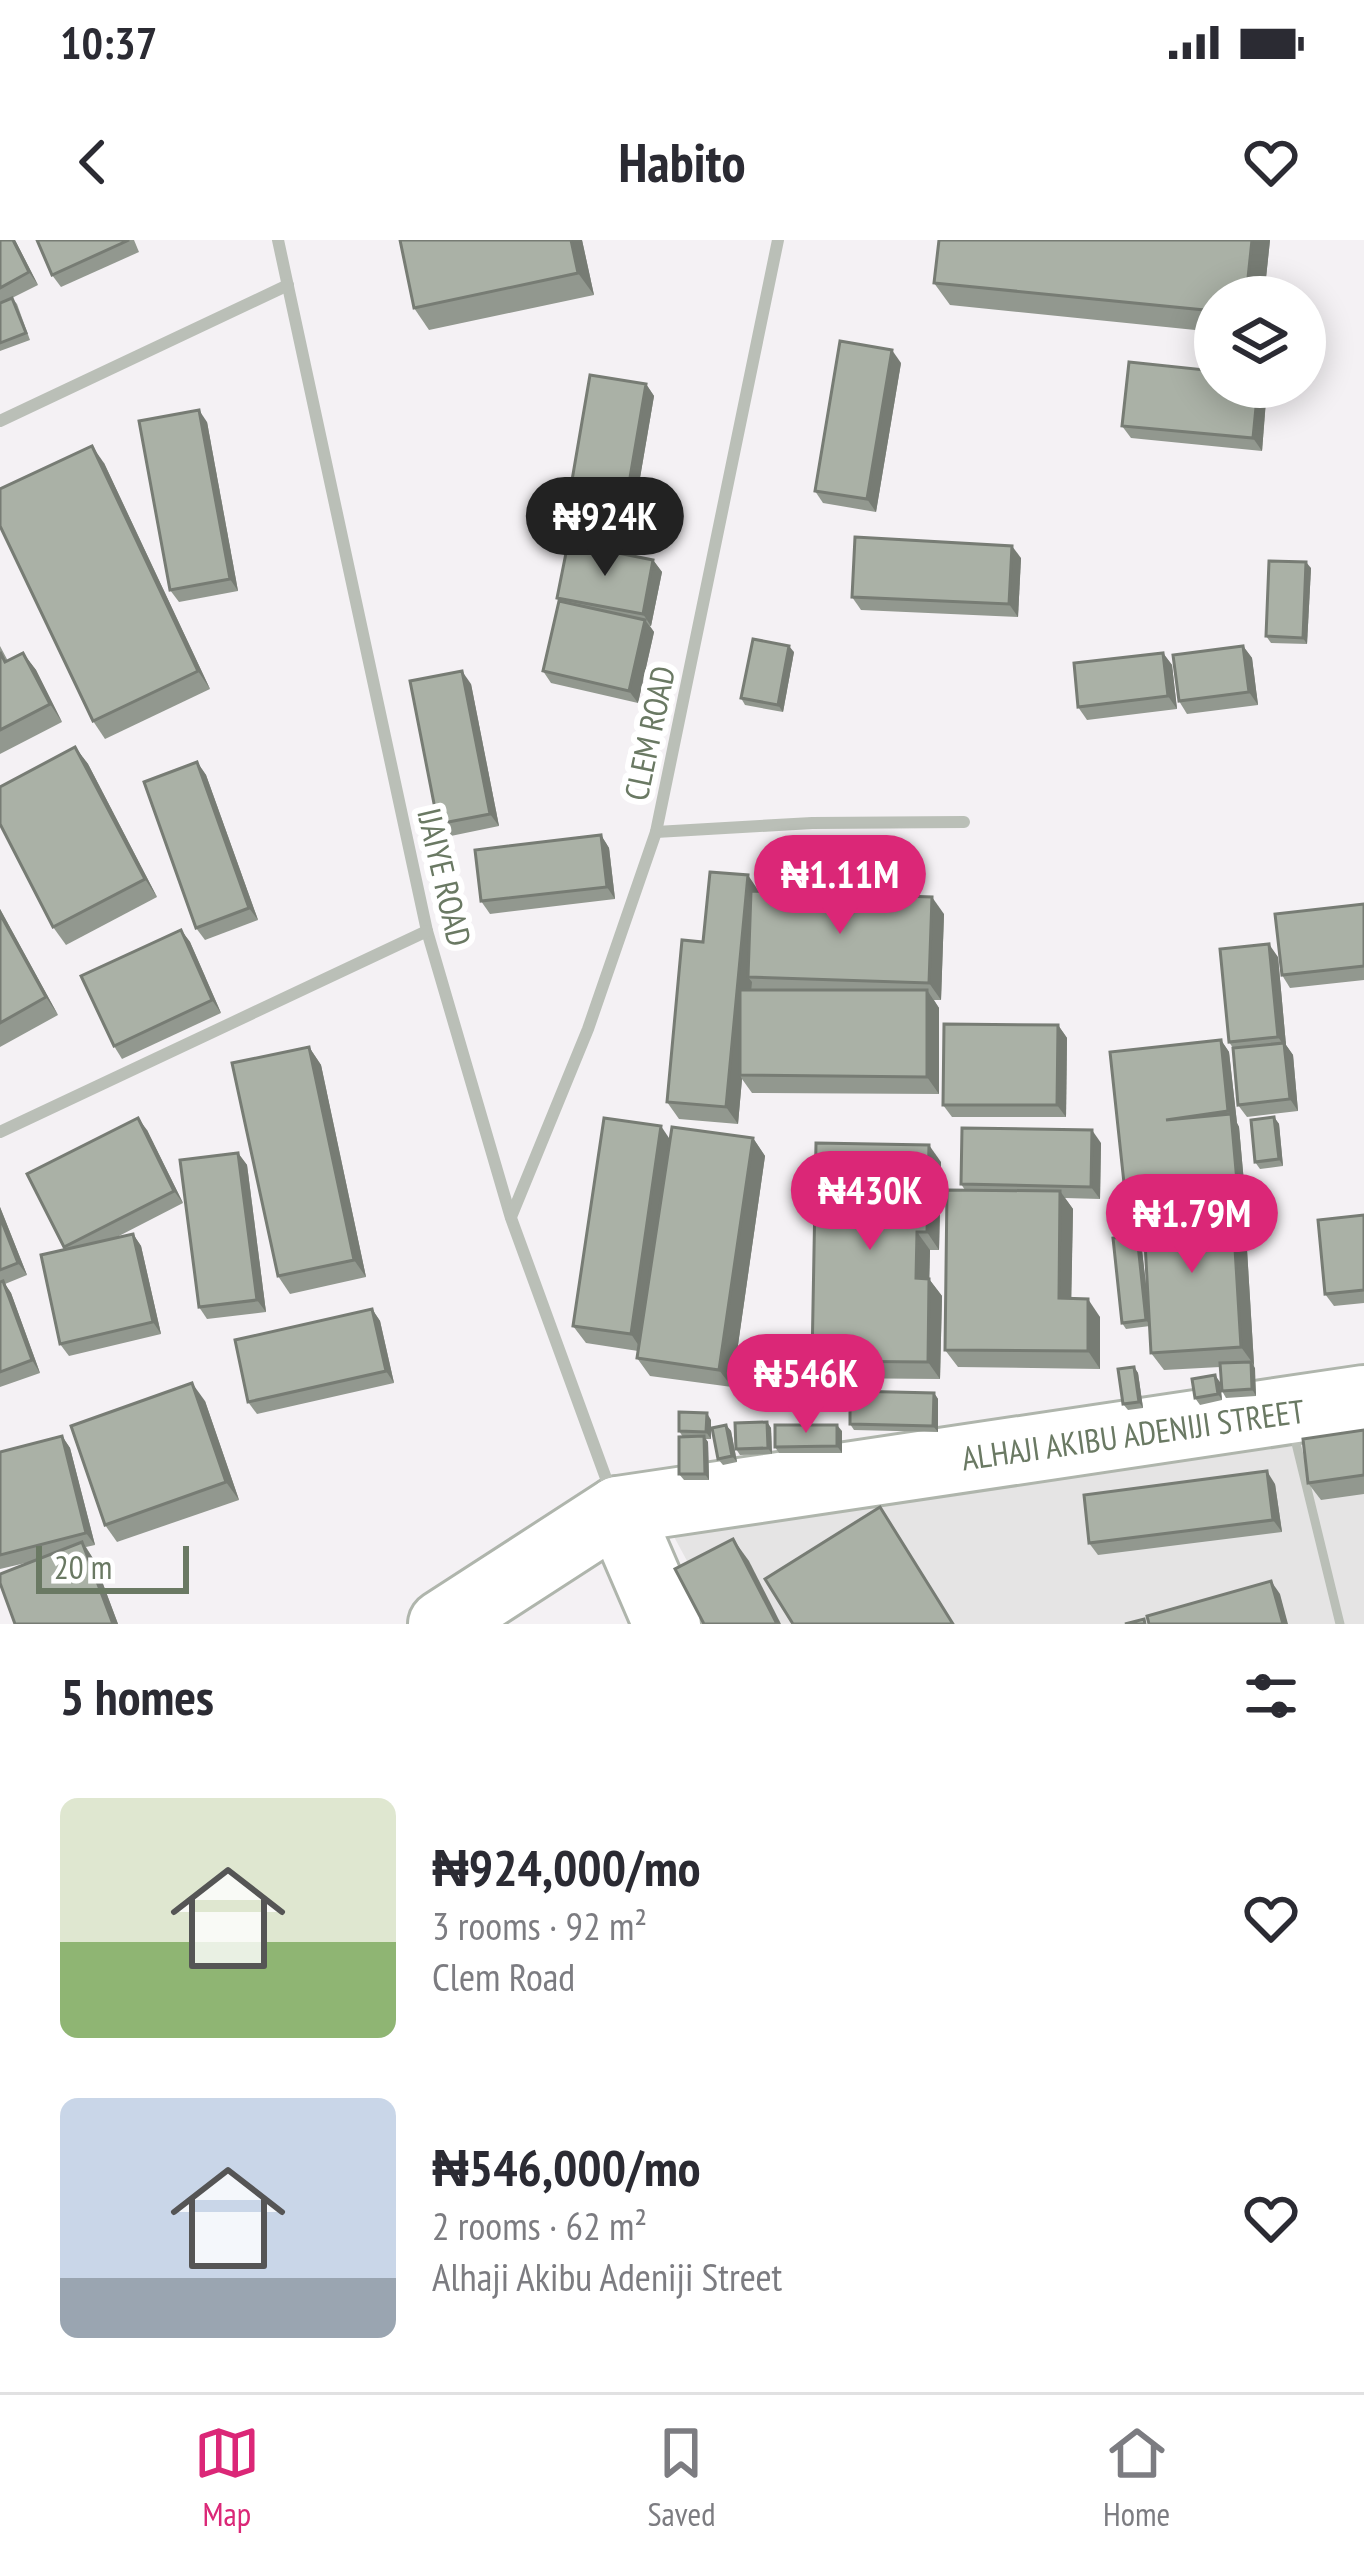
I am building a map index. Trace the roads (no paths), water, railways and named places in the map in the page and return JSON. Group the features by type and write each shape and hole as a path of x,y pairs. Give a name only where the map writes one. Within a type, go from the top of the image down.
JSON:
{"street":[{"name":"IJAIYE ROAD","path":"278,240 428,931 511,1218 618,1510"},
{"name":"CLEM ROAD","path":"511,1218 588,1029 656,832 778,240"},
{"path":"0,422 288,285"},
{"path":"656,832 964,822"},
{"path":"0,1132 428,931"},
{"name":"ALHAJI AKIBU ADENIJI STREET","path":"618,1510 1364,1399"},
{"path":"442,1624 618,1510 667,1624"}],"lane":[{"path":"1288,1412 1340,1624"}]}
